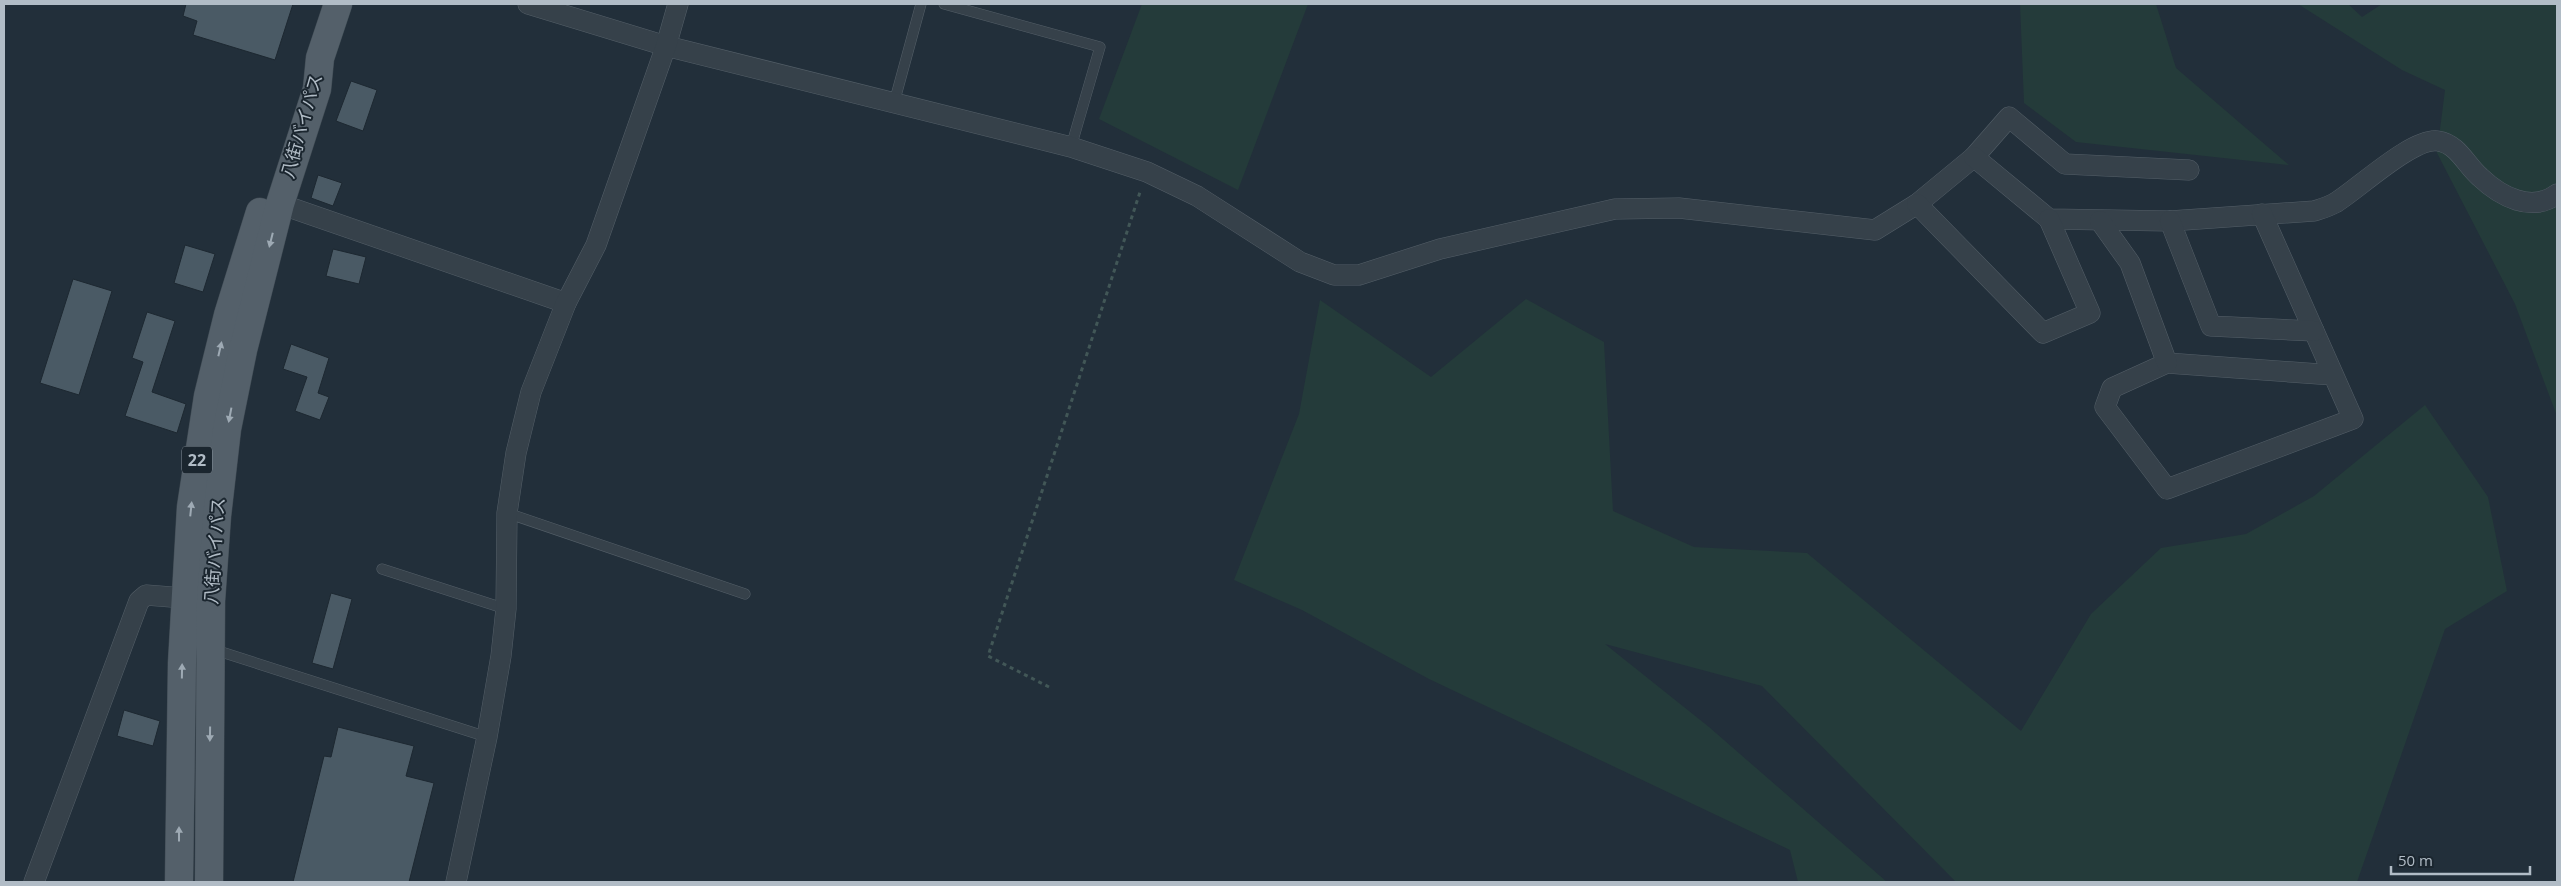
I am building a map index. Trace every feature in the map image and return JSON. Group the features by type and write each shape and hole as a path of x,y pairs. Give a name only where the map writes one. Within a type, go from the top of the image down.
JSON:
{"main road":[{"name":"22","path":"320,58 338,4"},
{"name":"八街バイパス","path":"209,882 211,601 217,516 227,429 243,350 280,204 317,89 320,58"},
{"name":"八街バイパス","path":"179,882 184,598 191,507 199,448 228,315 302,84 320,58"}],"street":[{"path":"528,4 666,46 1071,146 1147,172 1197,196 1300,262 1334,276 1359,275 1440,249 1615,209 1679,208 1876,230 1917,204 1974,158 2010,117 2065,164 2189,170"},
{"path":"456,882 487,737 506,610 506,513 516,453 531,392 566,303 596,245 666,46 678,4"},
{"path":"2049,218 2170,222 2314,211 2334,204 2418,144 2437,141 2454,147 2480,178 2503,194 2532,204 2547,202 2557,194"},
{"path":"1917,204 2043,333 2090,313 2049,218 1974,158"},
{"path":"280,204 566,303"},
{"path":"2262,214 2353,419 2167,489 2105,408 2112,388 2167,363 2333,375"},
{"path":"2100,221 2130,263 2167,363"},
{"path":"2170,222 2210,326 2314,331"},
{"path":"34,882 139,601 146,595 184,598"}],"lane":[{"path":"894,103 921,4"},
{"path":"944,4 1100,46 1071,146"},
{"path":"506,513 745,594"},
{"path":"382,569 506,610"},
{"path":"211,649 487,737"}],"path":[{"path":"1049,688 988,656 1147,172"}],"green space":[{"path":"1142,4 1308,4 1238,190 1099,119"},
{"path":"2020,4 2156,4 2176,68 2289,165 2076,142 2024,103"},
{"path":"2298,4 2348,4 2362,17 2382,4 2557,4 2557,416 2515,304 2437,153 2445,90 2402,70"},
{"path":"1526,299 1604,342 1613,511 1694,547 1807,553 2021,731 2091,614 2161,548 2246,534 2314,496 2425,405 2488,497 2507,591 2445,629 2357,882 1956,882 1762,686 1605,644 1709,727 1887,882 1798,882 1790,850 1429,679 1302,610 1234,580 1299,414 1320,300 1431,377"}],"building":[{"path":"186,4 293,4 275,60 193,35 197,21 183,16"},
{"path":"351,81 377,90 363,131 336,121"},
{"path":"318,175 342,183 333,206 311,198"},
{"path":"185,245 215,254 203,292 174,283"},
{"path":"333,249 366,257 359,284 326,276"},
{"path":"73,279 112,291 79,395 40,383"},
{"path":"147,312 175,321 152,392 186,404 177,433 125,416 143,362 132,358"},
{"path":"291,344 329,358 318,393 329,397 320,420 295,411 307,377 283,369"},
{"path":"331,593 352,599 333,669 312,663"},
{"path":"124,710 160,721 153,746 117,736"},
{"path":"338,727 414,746 406,776 434,783 409,882 293,882 324,756 331,757"}]}
